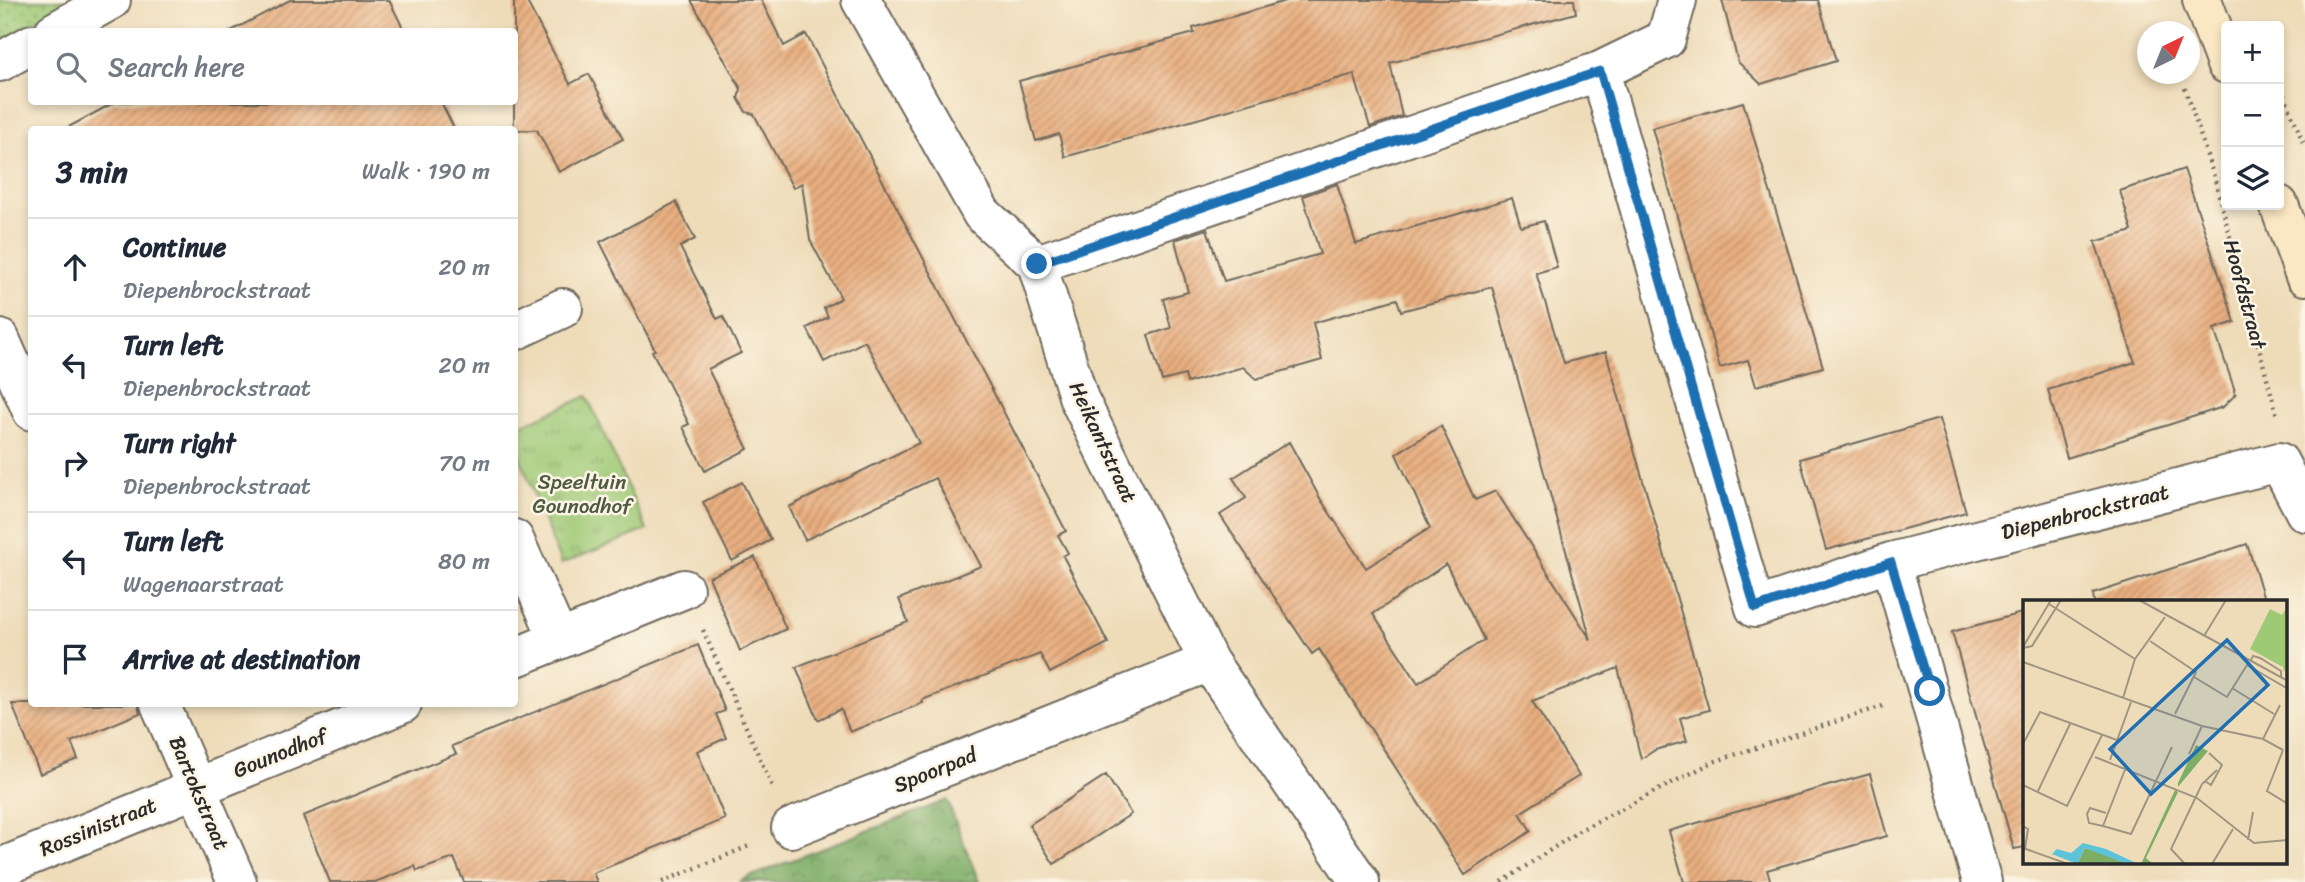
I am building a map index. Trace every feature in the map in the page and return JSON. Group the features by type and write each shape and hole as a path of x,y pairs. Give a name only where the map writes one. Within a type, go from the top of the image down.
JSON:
{"main road":[{"path":"2203,0 2221,50"},
{"path":"2281,210 2305,275"}],"street":[{"path":"61,28 111,0"},
{"path":"861,0 982,214 1037,264 1600,71 1665,39 1677,0"},
{"path":"0,62 28,46"},
{"name":"Diepenbrockstraat","path":"1600,71 1755,608 1891,562 2279,463"},
{"name":"Heikantstraat","path":"1037,264 1079,398 1209,662 1360,882"},
{"path":"518,329 563,308"},
{"path":"1,345 28,402"},
{"path":"2279,463 2305,512"},
{"path":"518,548 559,640"},
{"path":"1891,562 1930,691 1982,882"},
{"path":"518,656 684,589"},
{"name":"Spoorpad","path":"791,828 1209,662"},
{"name":"Bartokstraat","path":"161,707 237,882"},
{"name":"Gounodhof","path":"197,787 395,707"},
{"name":"Rossinistraat","path":"0,868 197,787"}],"path":[{"path":"2280,84 2305,147"},
{"name":"Hoofdstraat","path":"2185,87 2215,180 2279,424 2279,463"},
{"path":"662,882 791,828 684,589"},
{"path":"1502,882 1582,829 1713,762 1930,691"}],"green space":[{"path":"0,0 73,0 0,41"},
{"name":"Speeltuin Gounodhof","path":"587,396 647,530 561,564 518,452 518,427"},
{"path":"947,800 979,882 739,882 749,877"}],"building":[{"path":"290,0 389,0 403,28 237,28"},
{"path":"514,0 526,0 570,84 589,74 623,139 559,172 537,130 518,130 518,126 514,126 514,105 518,105 518,28 514,28"},
{"path":"691,0 761,0 784,46 806,34 1066,531 1058,535 1068,553 1063,556 1108,643 1050,673 1040,654 922,700 923,703 850,732 841,709 818,720 796,667 908,622 899,599 981,566 935,478 805,540 789,507 919,443 865,341 824,362 807,328 828,317 824,308 841,298 810,240 802,183 793,188 754,114 746,112 738,98 741,89"},
{"path":"1289,0 1574,0 1576,13 1390,63 1402,116 1370,127 1354,74 1065,157 1059,134 1036,141 1019,81 1194,33 1193,28"},
{"path":"1722,0 1818,0 1836,61 1761,84 1738,62"},
{"path":"1743,102 1823,367 1756,386 1748,360 1720,368 1652,128"},
{"path":"109,105 442,105 453,126 70,126"},
{"path":"2184,169 2235,322 2214,329 2236,394 2223,407 2067,458 2048,390 2135,362 2095,242 2132,231 2120,191"},
{"path":"1337,184 1356,244 1512,198 1521,227 1544,221 1557,267 1536,273 1564,363 1606,352 1709,710 1680,718 1687,741 1655,750 1641,759 1618,668 1532,701 1579,776 1520,813 1531,831 1465,875 1319,649 1312,654 1220,515 1246,498 1233,478 1289,442 1321,500 1366,568 1430,528 1396,454 1441,426 1475,500 1496,491 1591,640 1492,287 1401,311 1397,299 1313,323 1322,360 1256,379 1243,367 1187,383 1185,375 1162,381 1148,335 1171,328 1163,299 1188,292 1175,240 1207,229 1224,281 1320,254 1303,196","holes":["1446,564 1484,640 1418,683 1373,614"]},
{"path":"676,202 695,239 680,247 717,319 723,316 741,353 708,369 748,449 705,471 683,427 689,424 600,242"},
{"path":"1939,419 1966,512 1826,550 1800,459"},
{"path":"742,482 771,540 732,561 703,502"},
{"path":"2247,544 2264,600 2094,600 2093,594"},
{"path":"755,557 786,629 740,651 709,577"},
{"path":"2023,613 2023,847 2014,849 1952,632"},
{"path":"698,645 725,711 716,714 726,738 697,751 725,819 593,873 597,882 464,882 454,858 417,871 415,866 375,882 330,882 303,816 456,754 452,746"},
{"path":"12,704 28,704 28,707 139,707 140,713 71,742 78,759 40,774"},
{"path":"1870,774 1887,836 1767,870 1771,882 1684,882 1669,831"},
{"path":"1106,775 1131,814 1054,864 1029,825"}],"route":[{"path":"1037,264 1600,71 1755,608 1891,562 1930,691"}]}
